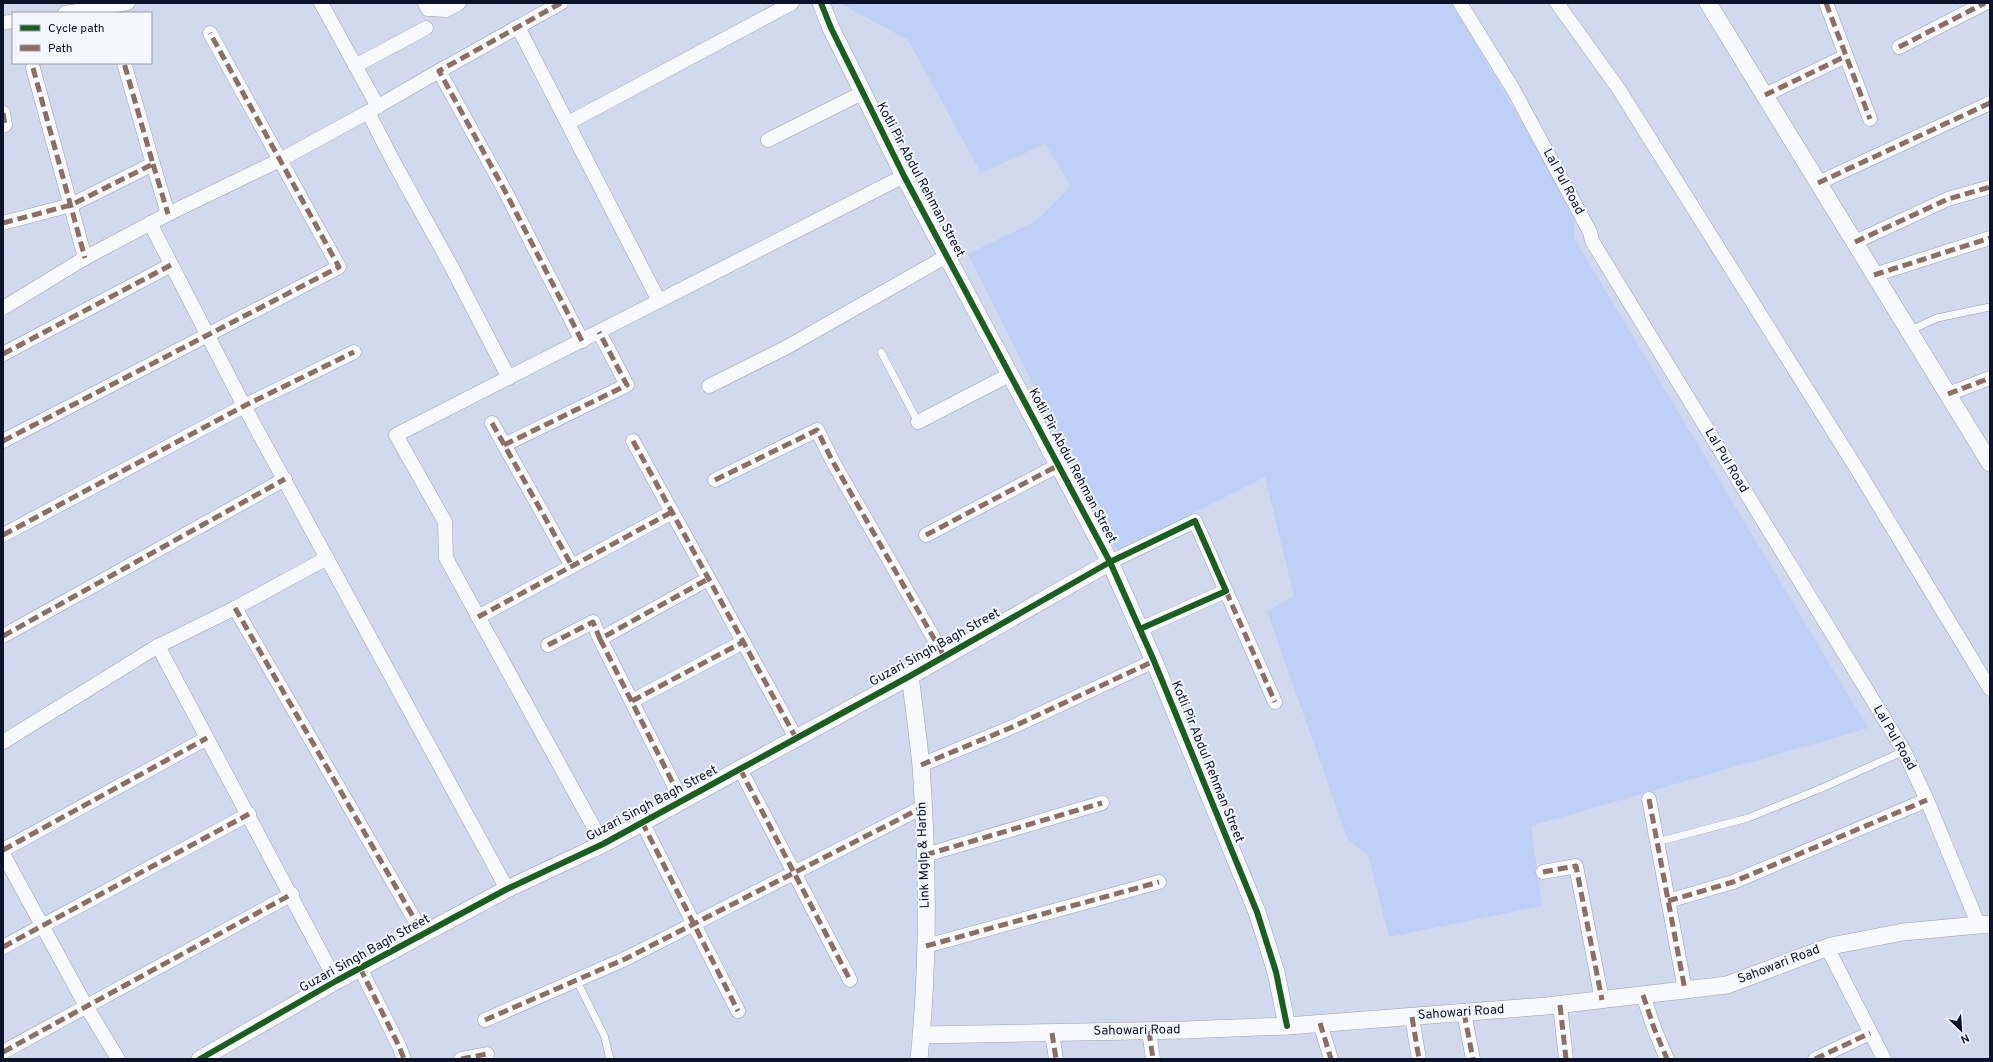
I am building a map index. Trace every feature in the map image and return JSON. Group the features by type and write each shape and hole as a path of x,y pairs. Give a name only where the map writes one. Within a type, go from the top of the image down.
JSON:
{"street":[{"path":"69,12 94,6 128,3"},
{"path":"321,3 356,66 392,159 450,264 508,378"},
{"path":"425,3 428,9 446,10 460,3"},
{"path":"3,308 85,258 150,223 280,160 373,110 439,71 562,3"},
{"path":"568,123 792,3"},
{"name":"Kotli Pir Abdul Rehman Street","path":"821,3 831,28 862,93 904,176 1110,562 1154,661 1257,912 1276,972 1287,1026"},
{"name":"Lal Pul Road","path":"1460,3 1513,89 1590,232 1592,241 1904,751 1984,925"},
{"path":"1557,3 1618,88 1857,468 1990,689"},
{"path":"1708,3 1990,463"},
{"path":"1826,3 1870,119"},
{"path":"1900,47 1984,3"},
{"path":"518,27 660,301"},
{"path":"356,66 426,28"},
{"path":"3,441 338,267 210,33"},
{"path":"1765,95 1846,56"},
{"path":"124,64 168,214"},
{"path":"33,68 85,258"},
{"path":"439,71 505,191 582,341"},
{"path":"768,140 862,93"},
{"path":"1818,183 1990,103"},
{"path":"3,113 5,125 3,126"},
{"path":"3,223 71,205 153,164"},
{"path":"603,844 446,558 445,522 396,435 904,176"},
{"path":"1855,242 1948,199 1990,187"},
{"path":"150,223 244,406 507,889"},
{"path":"1874,275 1990,238"},
{"path":"709,386 787,347 947,256"},
{"path":"3,354 171,265"},
{"path":"504,445 627,385 599,332"},
{"path":"3,535 244,406 354,352"},
{"path":"918,422 1011,374"},
{"path":"1948,394 1990,378"},
{"path":"492,423 572,566"},
{"path":"715,480 817,430 833,462 944,656"},
{"path":"632,441 796,738"},
{"path":"926,535 1059,464"},
{"path":"3,636 285,479"},
{"path":"478,617 672,512"},
{"path":"1110,562 1194,521 1275,702"},
{"path":"3,742 158,646 235,608 327,558"},
{"name":"Guzari Singh Bagh Street","path":"208,1057 336,981 507,889 603,844 910,676 1110,562"},
{"path":"600,639 708,578"},
{"path":"1140,629 1226,591"},
{"path":"235,608 423,934"},
{"path":"548,645 593,622 600,639 682,801"},
{"path":"632,701 743,642"},
{"path":"158,646 292,894 336,981"},
{"path":"920,765 1010,728 1154,661"},
{"name":"Link Mglp & Harbn","path":"910,676 920,765 925,855 926,946 922,1035 919,1059"},
{"path":"3,850 207,738"},
{"path":"740,769 850,980"},
{"path":"1649,799 1685,990"},
{"path":"1668,901 1733,882 1927,800"},
{"path":"925,855 1102,803"},
{"path":"485,1020 625,959 923,807"},
{"path":"3,947 249,814"},
{"path":"642,822 738,1011"},
{"path":"3,854 86,1006 118,1059"},
{"path":"1543,872 1576,866 1602,1000"},
{"path":"926,946 1159,882"},
{"path":"3,1052 292,894"},
{"name":"Sahowari Road","path":"922,1035 1148,1031 1287,1026 1560,1005 1727,985 1827,947 1903,932 1984,925"},
{"path":"1827,947 1884,1059"},
{"path":"360,968 404,1059"},
{"path":"1643,995 1654,1028 1668,1059"},
{"path":"1560,1005 1566,1059"},
{"path":"1464,1013 1473,1059"},
{"path":"1412,1017 1419,1059"},
{"path":"1320,1023 1331,1059"},
{"path":"1148,1031 1153,1059"},
{"path":"1052,1033 1056,1059"},
{"path":"1815,1059 1870,1033"},
{"path":"461,1059 487,1054"}],"lane":[{"path":"1909,331 1936,318 1990,307"},
{"path":"881,352 918,422"},
{"path":"1657,842 1748,818 1822,788 1904,751"},
{"path":"577,981 604,1035 610,1059"}],"shaded area":[{"path":"840,3 1452,3 1575,213 1574,238 1868,728 1531,826 1542,906 1389,937 1368,855 1348,840 1267,611 1294,596 1265,477 1117,551 968,254 1036,221 1071,186 1045,144 981,173 908,40"}],"marked path":[{"path":"561,3 439,71 505,191 582,341"},
{"path":"1826,3 1870,119"},
{"path":"1899,47 1985,3"},
{"path":"3,441 339,267 210,33"},
{"path":"1765,95 1846,56"},
{"path":"3,223 71,205 153,164 124,64"},
{"path":"33,68 85,258"},
{"path":"1818,183 1990,103"},
{"path":"3,113 5,125 3,126"},
{"path":"153,164 168,214"},
{"path":"1855,242 1948,199 1990,187"},
{"path":"1874,275 1990,238"},
{"path":"3,354 171,265"},
{"path":"504,445 627,385 599,332"},
{"path":"3,535 244,406 354,352"},
{"path":"1948,394 1990,378"},
{"path":"492,423 572,566"},
{"path":"715,480 817,430 833,462 944,656"},
{"path":"633,441 796,738"},
{"path":"926,535 1059,465"},
{"path":"3,636 285,479"},
{"path":"478,617 672,512"},
{"path":"548,645 593,622 600,639 708,579"},
{"path":"1226,591 1275,702"},
{"path":"235,608 423,934"},
{"path":"600,639 682,801"},
{"path":"632,701 743,642"},
{"path":"921,765 1010,728 1154,661"},
{"path":"3,850 207,738"},
{"path":"740,769 850,980"},
{"path":"1649,799 1685,990"},
{"path":"1668,901 1733,882 1927,800"},
{"path":"925,855 1102,803"},
{"path":"485,1020 625,959 923,807"},
{"path":"3,947 249,814"},
{"path":"642,822 738,1011"},
{"path":"1543,872 1576,866 1602,1000"},
{"path":"926,946 1159,882"},
{"path":"3,1052 292,894"},
{"path":"360,968 404,1059"},
{"path":"1643,995 1654,1028 1667,1059"},
{"path":"1560,1005 1566,1059"},
{"path":"1464,1013 1473,1059"},
{"path":"1412,1017 1419,1059"},
{"path":"1320,1023 1331,1059"},
{"path":"1149,1031 1153,1059"},
{"path":"1052,1033 1056,1059"},
{"path":"1815,1059 1870,1033"},
{"path":"461,1059 487,1054"}],"cycle path":[{"path":"821,3 831,28 904,176 1110,562 1154,661 1257,912 1276,972 1287,1026"},
{"path":"200,1059 336,981 507,889 603,844 910,676 1110,562 1195,521 1226,591 1140,629"}]}
